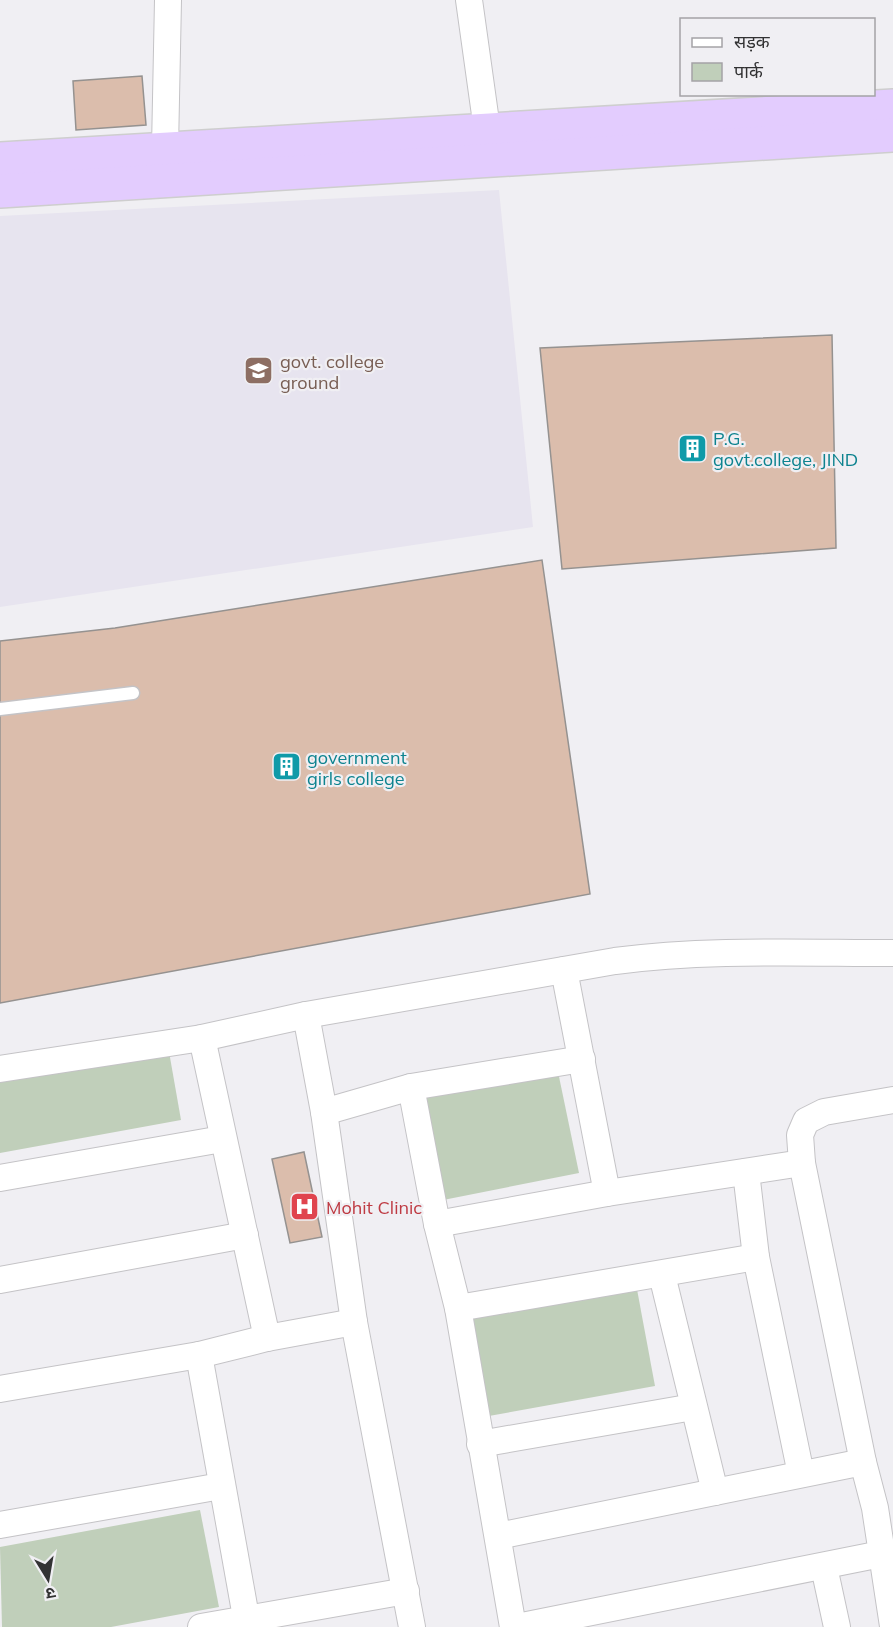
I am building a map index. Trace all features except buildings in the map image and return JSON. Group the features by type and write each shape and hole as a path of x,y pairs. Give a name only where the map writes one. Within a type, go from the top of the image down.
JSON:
{"highway":[{"path":"0,159 893,106"},
{"path":"0,191 893,135"}],"street":[{"path":"165,148 168,0"},
{"path":"469,0 487,129"},
{"path":"0,1069 202,1038 306,1015 564,970 659,956 893,953"},
{"path":"564,970 607,1193"},
{"path":"306,1015 324,1112 354,1322 412,1627"},
{"path":"202,1038 222,1139 267,1338"},
{"path":"324,1112 411,1087 582,1059"},
{"path":"411,1087 437,1224 458,1308 480,1444 498,1536 523,1626 881,1554"},
{"path":"893,1100 824,1113 806,1121 800,1135 802,1163 863,1462 884,1506 881,1554 893,1626"},
{"path":"0,1178 222,1139"},
{"path":"437,1224 607,1193 802,1163"},
{"path":"746,1172 756,1257 801,1474"},
{"path":"0,1280 245,1235"},
{"path":"458,1308 662,1275 756,1257"},
{"path":"662,1275 716,1492"},
{"path":"0,1389 199,1356 267,1338 354,1322"},
{"path":"199,1356 246,1617"},
{"path":"480,1444 693,1407"},
{"path":"498,1536 863,1462"},
{"path":"0,1525 221,1486"},
{"path":"824,1567 837,1627"},
{"path":"201,1627 246,1617 405,1591"}],"lane":[{"path":"0,709 133,693"}],"shaded area":[{"name":"govt. college ground","path":"499,190 533,527 0,607 0,216"}],"green space":[{"path":"168,1046 181,1120 0,1153 0,1077"},
{"path":"557,1067 579,1173 423,1204 402,1098"},
{"path":"636,1284 655,1386 472,1419 454,1317"},
{"path":"200,1510 219,1607 111,1627 2,1627 0,1547"}],"place":[{"name":"govt. college ground","path":"259,371"},
{"name":"P.G. govt.college, JIND","path":"692,448"},
{"name":"government girls college","path":"286,767"},
{"name":"Mohit Clinic","path":"305,1207"}]}
